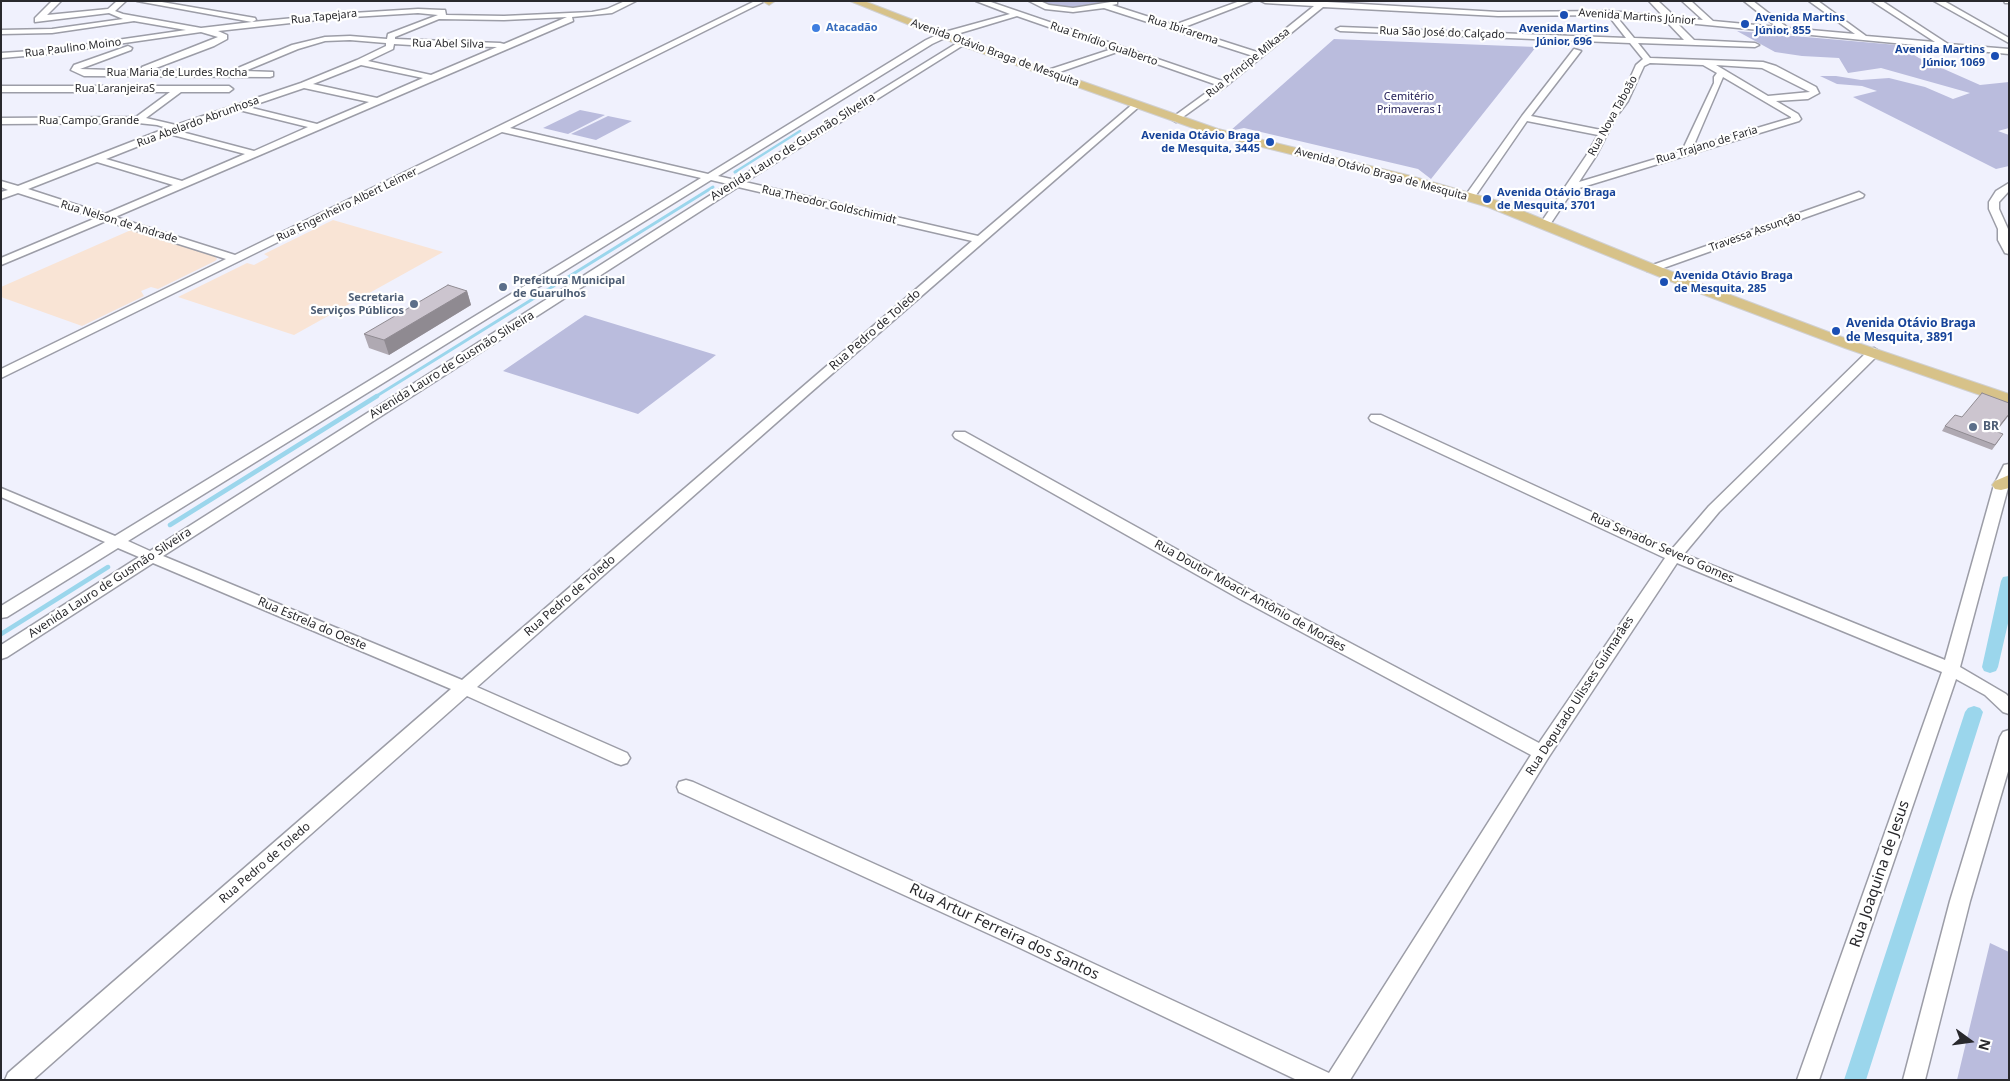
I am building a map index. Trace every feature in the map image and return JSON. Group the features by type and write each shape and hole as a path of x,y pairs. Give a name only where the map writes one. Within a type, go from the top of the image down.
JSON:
{"main road":[{"name":"Avenida Otávio Braga de Mesquita","path":"849,1 858,2 962,45 1048,73 1138,110 1238,138 1470,196 1545,224 1651,269 2009,400"}],"street":[{"path":"21,32 40,18 57,1"},
{"path":"110,11 122,1"},
{"path":"141,1 268,23"},
{"path":"403,1 406,11"},
{"path":"430,21 501,22 607,14 634,1"},
{"name":"Rua Engenheiro Albert Leimer","path":"1,374 694,36 761,1"},
{"name":"Rua Engenheiro Albert Leimer","path":"694,36 713,29 770,1"},
{"path":"1033,1 1048,7 1066,10 1091,9 1106,6 1115,1"},
{"path":"1174,28 1248,1"},
{"name":"Avenida Martins Júnior","path":"1264,1 1460,12 1484,24 1521,10 1599,12 1667,17 2009,52"},
{"path":"1388,1 1393,9"},
{"path":"1451,1 1460,12"},
{"path":"1653,1 1668,14 1667,17 1692,42"},
{"path":"1686,1 1710,22"},
{"path":"1748,1 1787,30"},
{"path":"1813,1 1864,37"},
{"path":"1876,1 1947,47"},
{"path":"1938,1 2009,41"},
{"name":"Rua Emídio Gualberto","path":"983,2 1224,84"},
{"name":"Rua Príncipe Mikasa","path":"1176,120 1325,4"},
{"name":"Rua Ibirarema","path":"1106,6 1259,55"},
{"path":"1592,6 1599,12"},
{"path":"40,18 110,11 139,19 222,35 222,39 218,41 136,72"},
{"name":"Rua Tapejara","path":"200,30 406,11 442,12 438,17"},
{"path":"1610,13 1648,60 1768,66 1813,90 1815,93 1808,96 1767,99 1706,63"},
{"name":"Avenida Lauro de Gusmão Silveira","path":"1,613 707,177 906,57 937,35 1017,14"},
{"path":"430,21 438,17 575,16"},
{"path":"1,262 185,185 575,16"},
{"path":"1,32 83,28 139,19"},
{"name":"Rua Abelardo Abrunhosa","path":"1,196 172,129 304,84 360,62 388,49 391,36 430,21"},
{"name":"Rua São José do Calçado","path":"1340,29 1484,24 1633,40 1754,45"},
{"path":"84,73 75,70 75,68 145,39 200,30"},
{"name":"Rua Abel Silva","path":"234,73 286,51 316,41 350,38 390,42 507,45"},
{"name":"Rua Paulino Moino","path":"1,56 145,39"},
{"name":"Avenida Lauro de Gusmão Silveira","path":"1,653 150,556 735,184 928,62 962,45"},
{"path":"1048,73 1119,49"},
{"path":"1470,196 1525,118 1577,51"},
{"path":"906,57 928,62"},
{"name":"Rua Nova Taboão","path":"1545,224 1586,164 1612,117 1624,101 1640,65 1648,60"},
{"path":"360,62 433,78"},
{"path":"57,89 84,73"},
{"name":"Rua Maria de Lurdes Rocha","path":"84,73 270,74"},
{"path":"1686,152 1718,83 1718,77 1722,73"},
{"path":"1718,83 1736,81"},
{"path":"304,84 378,101"},
{"name":"Rua LaranjeiraS","path":"1,89 230,89"},
{"path":"138,120 179,89"},
{"name":"Rua Trajano de Faria","path":"1569,188 1796,119 1795,116 1767,99"},
{"path":"238,106 318,127"},
{"name":"Rua Pedro de Toledo","path":"16,1080 1063,166 1138,110"},
{"path":"1525,118 1604,133"},
{"name":"Rua Campo Grande","path":"1,121 138,120 158,122 172,129 256,154"},
{"name":"Rua Theodor Goldschimidt","path":"503,129 980,240"},
{"path":"1695,132 1708,137 1726,139"},
{"path":"96,160 185,185"},
{"path":"1586,164 1615,173"},
{"name":"Rua Nelson de Andrade","path":"1,184 237,259"},
{"path":"2004,190 1994,202 1994,209 2001,222 2003,240 2009,251"},
{"name":"Travessa Assunção","path":"1651,269 1859,195"},
{"path":"1,248 18,254"},
{"name":"Rua Deputado Ulisses Guímarâes","path":"1336,1080 1542,753 1674,556 1714,509 1874,352"},
{"name":"Rua Senador Severo Gomes","path":"1376,418 1674,556 1951,669"},
{"name":"Rua Doutor Moacir Antônio de Morâes","path":"960,435 1246,595 1542,753"},
{"name":"Rua Joaquina de Jesus","path":"1808,1080 1951,669 2009,468"},
{"name":"Rua Estrela do Oeste","path":"1,492 116,543 465,688 621,758"},
{"path":"1951,669 1991,691 2009,708"},
{"path":"1914,1080 1960,901 2009,737"},
{"name":"Rua Artur Ferreira dos Santos","path":"686,787 1036,946 1322,1080"}],"shaded area":[{"path":"333,220 443,252 294,335 178,297 247,263 254,265 269,257 264,254"},
{"path":"131,230 214,255 217,259 158,289 151,287 141,291 144,296 82,326 1,297 1,287"}],"green space":[{"path":"1035,1 1115,1 1106,6 1060,9"},
{"path":"1737,31 1897,45 1919,58 1980,85 2009,82 2009,128 1998,131 2009,135 2009,166 1996,169 1853,97 1877,91 1862,86 1837,84 1820,76 1836,76 1861,80 1889,78 1925,87 1953,99 1970,93 1881,68 1848,73 1839,58 1775,52"},
{"name":"Cemitério Primaveras I","path":"1334,39 1536,47 1431,179 1418,169 1244,128 1230,131"},
{"path":"580,110 605,115 568,134 543,128"},
{"path":"608,116 632,121 596,140 571,134"},
{"path":"585,315 716,355 638,414 503,371"},
{"path":"1990,943 2009,952 2009,1080 1957,1080"}],"building":[{"path":"448,285 467,291 384,340 364,334"},
{"name":"BR","path":"1982,393 2009,403 2009,414 1995,431 2003,434 1995,445 1945,426 1955,415 1962,417"}],"waterway":[{"path":"737,171 735,172 800,131"},
{"path":"375,397 713,187"},
{"path":"170,525 377,396"},
{"path":"1,634 108,567"},
{"path":"1990,667 2009,581"},
{"path":"1855,1080 1974,712"}],"place":[{"name":"Avenida Martins Júnior, 696","path":"1564,15"},
{"name":"Avenida Martins Júnior, 855","path":"1745,24"},
{"name":"Atacadão","path":"816,28"},
{"name":"Avenida Martins Júnior, 1069","path":"1995,56"},
{"name":"Avenida Otávio Braga de Mesquita, 3445","path":"1270,142"},
{"name":"Avenida Otávio Braga de Mesquita, 3701","path":"1487,199"},
{"name":"Avenida Otávio Braga de Mesquita, 285","path":"1664,282"},
{"name":"Prefeitura Municipal de Guarulhos","path":"503,287"},
{"name":"Secretaria Serviços Públicos","path":"414,304"},
{"name":"Avenida Otávio Braga de Mesquita, 3891","path":"1836,331"},
{"name":"BR","path":"1973,427"}]}
